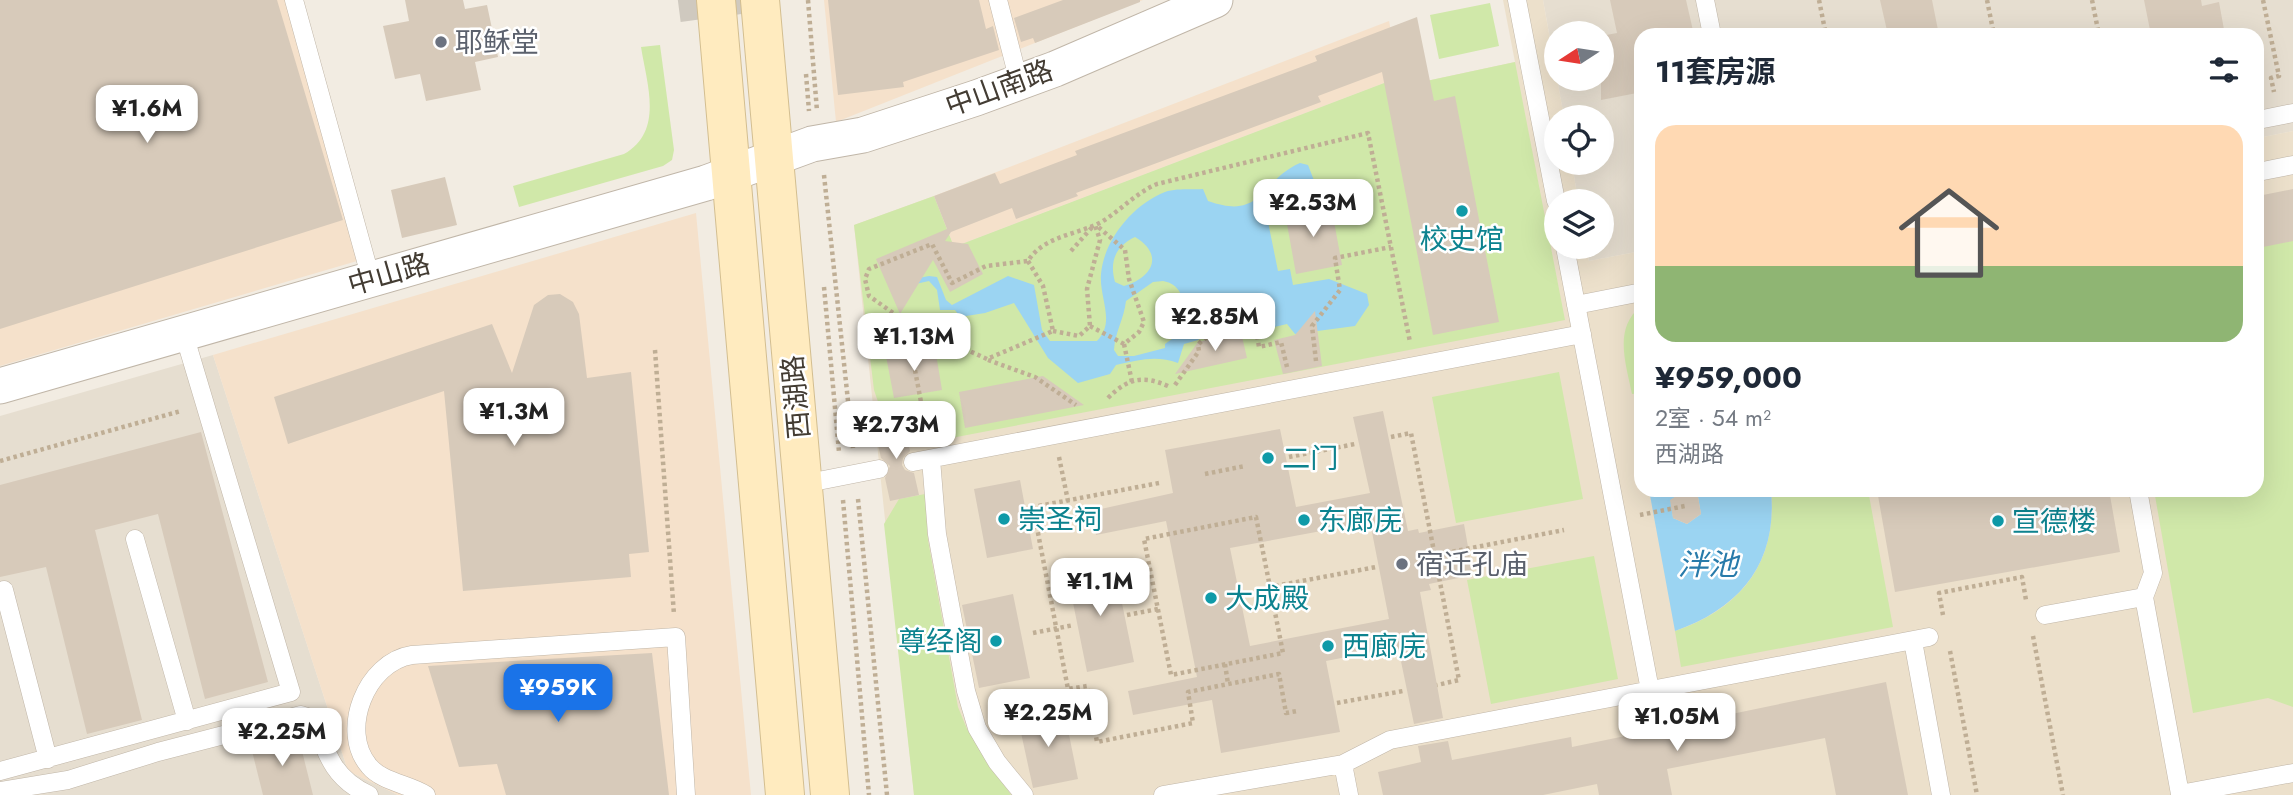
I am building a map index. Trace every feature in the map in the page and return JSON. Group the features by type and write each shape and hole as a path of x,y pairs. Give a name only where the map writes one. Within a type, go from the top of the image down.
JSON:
{"main road":[{"name":"西湖路","path":"716,0 785,795"},
{"name":"西湖路","path":"760,0 776,156 830,795"}],"street":[{"name":"中山南路","path":"776,156 816,143 863,135 1019,82 1215,0"},
{"name":"中山路","path":"0,386 732,174 776,156"}],"lane":[{"path":"294,0 371,279"},
{"path":"1517,0 1554,189"},
{"path":"1705,0 1711,28"},
{"path":"1002,1 1019,82"},
{"path":"2264,119 2286,115"},
{"path":"2264,171 2293,165"},
{"path":"1567,259 1650,690"},
{"path":"1576,305 1634,294"},
{"path":"0,771 291,692 184,334"},
{"path":"1024,795 997,762 977,728 966,691 922,461 1582,334"},
{"path":"803,484 879,469"},
{"path":"2139,497 2153,573 2144,597 2180,794 2293,774"},
{"path":"135,539 187,721"},
{"path":"4,590 48,759"},
{"path":"2045,615 2144,597"},
{"path":"426,795 378,774 368,765 361,750 358,728 361,700 373,677 389,661 412,655 676,637 686,795"},
{"path":"1163,795 1343,764 1390,740 1921,639 1941,795"},
{"path":"0,791 68,780 158,752 301,715 314,719 333,767 343,780 369,795"},
{"path":"1343,764 1349,795"}],"path":[{"path":"808,0 816,143"},
{"path":"1818,0 1824,28"},
{"path":"1987,0 1993,28"},
{"path":"2092,0 2098,28"},
{"path":"2263,0 2279,76 2271,78 2286,115"},
{"path":"805,65 816,143"},
{"path":"1087,403 1076,405 1035,377 987,359 905,322 869,296 865,279 869,269 932,244 952,283 986,266 1028,261 1040,246 1095,224 1142,191 1157,184 1368,133 1415,367"},
{"path":"1095,224 1124,249 1129,279 1144,322 1139,332 1121,343"},
{"path":"1071,251 1095,224"},
{"path":"1090,326 1087,289 1100,240 1095,224"},
{"path":"1307,363 1316,360 1311,326 1340,290 1335,258 1391,247"},
{"path":"1028,261 1043,286 1051,332"},
{"path":"823,275 869,795"},
{"path":"905,322 922,461"},
{"path":"987,359 1032,338 1051,332 1079,336 1090,326"},
{"path":"1090,326 1121,343 1132,382"},
{"path":"1097,401 1107,399 1123,383 1151,379 1173,388 1199,351 1198,345 1205,337 1238,329 1257,335 1259,347 1282,342 1287,367 1297,365"},
{"path":"655,350 676,637"},
{"path":"0,461 205,404"},
{"path":"1391,437 1411,433 1459,680 1437,685"},
{"path":"1055,436 1068,501"},
{"path":"1289,457 1355,444"},
{"path":"1205,474 1245,466"},
{"path":"1159,483 1034,508 1068,690 1087,686 1097,741 1193,723 1188,692 1279,674 1286,713 1297,711"},
{"path":"1653,513 1685,506"},
{"path":"1256,517 1270,587 1283,653 1171,675 1144,539 1256,517"},
{"path":"1425,557 1564,530"},
{"path":"1270,587 1376,566"},
{"path":"1944,620 1938,593 2022,577 2027,604"},
{"path":"1127,615 1158,609"},
{"path":"1033,633 1074,625"},
{"path":"2032,631 2063,795"},
{"path":"1949,646 1977,795"},
{"path":"1225,664 1228,684"},
{"path":"1337,703 1403,691"}],"shaded area":[{"path":"0,0 287,0 357,261 0,366"},
{"path":"824,0 1143,0 836,122"},
{"path":"1503,0 1543,0 1547,21 1544,21 1544,91 1559,91 1562,105 1544,105 1544,175 1574,175 1576,189 1544,189 1544,259 1589,261 1614,259 1614,256 1634,252 1634,497 2264,497 2264,137 2293,131 2293,795 914,795 854,225 934,196 954,247 1400,77 1403,86 1515,62"},
{"path":"1543,0 2293,0 2293,131 2264,137 2264,28 1634,28 1634,252 1614,256 1614,189 1576,189 1574,175 1614,175 1614,105 1562,105 1559,91 1614,91 1614,21 1547,21"},
{"path":"1389,21 1400,77 954,247 934,196"},
{"path":"696,213 751,795 398,795 348,771 213,355"},
{"path":"213,355 348,771 398,795 0,795 0,416"}],"green space":[{"path":"1490,3 1499,46 1439,59 1430,15"},
{"path":"660,45 674,150 672,160 663,166 519,207 513,186 624,154 636,144 649,120 650,106 641,47"},
{"path":"1515,62 1544,212 1544,259 1553,259 1565,320 894,449 874,390 854,225 934,196 954,247 1400,77 1403,86"},
{"path":"2293,239 2293,707 2268,698 2193,713 2155,497 2264,497 2264,245"},
{"path":"1634,313 1632,394 1625,359 1624,336"},
{"path":"1559,372 1583,499 1456,523 1432,397"},
{"path":"925,494 928,540 958,707 967,729 1011,795 914,795 884,524 899,499"},
{"path":"1771,497 1869,497 1893,627 1681,667 1675,631 1719,610 1736,596 1761,560 1772,516"},
{"path":"1594,556 1618,679 1491,704 1467,580"}],"water":[{"path":"1300,163 1308,165 1315,183 1301,198 1276,204 1279,220 1268,222 1278,271 1290,269 1293,285 1329,279 1367,294 1369,305 1355,326 1295,334 1287,324 1257,331 1241,323 1226,320 1198,340 1184,344 1178,363 1155,359 1132,361 1116,365 1110,374 1078,383 1048,358 1014,303 985,313 960,317 955,310 940,310 937,290 929,281 911,285 908,280 937,277 946,300 952,305 1008,276 1034,285 1042,330 1050,341 1097,341 1103,334 1106,318 1101,283 1103,261 1122,224 1142,205 1165,192 1203,189 1208,201 1226,206 1240,206 1260,196 1287,170","holes":["1135,237 1150,251 1151,265 1142,278 1124,286 1115,282 1114,261 1123,245","1163,281 1177,288 1182,296 1186,312 1180,318 1181,324 1170,330 1172,339 1165,344 1165,348 1134,356 1118,356 1114,350 1115,343 1126,301 1153,282"]},
{"name":"泮池","path":"1650,497 1675,497 1671,500 1673,518 1687,524 1701,514 1698,497 1771,497 1772,516 1768,539 1761,560 1750,579 1719,609 1675,631"}],"building":[{"path":"0,0 277,0 343,220 0,329"},
{"name":"耶稣堂","path":"405,0 463,0 465,9 487,5 498,57 475,62 481,90 426,101 420,74 395,79 383,26 409,21"},
{"path":"828,0 979,0 986,29 993,26 999,50 903,82 904,87 838,95"},
{"path":"1063,0 1140,2 1035,43 1033,38 1021,42 1014,18"},
{"path":"1610,0 1686,0 1692,28 1634,28 1634,94 1601,100 1601,91 1614,91 1614,34 1617,33"},
{"path":"1880,0 1932,0 1938,28 1886,28"},
{"path":"2144,0 2201,0 2202,6 2219,2 2224,28 2150,28"},
{"path":"1417,17 1434,101 1455,96 1499,322 1433,335 1382,72 1318,96 1321,102 1076,193 1078,196 1016,219 1012,208 951,232 945,241 968,244 983,274 950,292 933,260 900,314 876,259 947,229 934,196 995,173 1000,184 1077,155 1075,151 1317,61 1315,56"},
{"path":"445,177 457,225 402,238 391,190"},
{"path":"2293,189 2293,241 2264,247 2264,195"},
{"path":"1331,205 1342,265 1296,274 1285,213"},
{"path":"560,294 573,302 579,314 587,378 631,372 649,552 629,554 631,577 463,591 444,391 288,444 274,397 492,324 512,373 534,305 548,295"},
{"path":"1315,311 1322,366 1283,374 1274,340 1295,335"},
{"path":"1241,332 1247,358 1175,374 1198,342"},
{"path":"935,348 942,390 894,398 886,356"},
{"path":"1043,376 1084,405 965,428 959,392"},
{"path":"1383,411 1408,531 1418,529 1419,533 1464,524 1473,575 1429,584 1431,590 1420,592 1443,718 1414,724 1398,647 1326,661 1340,732 1221,753 1212,700 1133,715 1128,691 1197,677 1166,521 1096,535 1092,511 1173,493 1165,450 1280,429 1296,507 1370,493 1353,417","holes":["1370,522 1389,619 1250,646 1230,548"]},
{"path":"903,421 910,451 903,458 902,465 905,470 914,473 919,495 890,501 885,478 890,466 881,458 874,427"},
{"path":"201,432 268,682 205,699 158,514 95,530 142,720 87,734 46,567 0,577 0,485"},
{"name":"崇圣祠","path":"1020,480 1033,549 987,558 974,489"},
{"path":"1675,497 1698,497 1701,514 1687,524 1673,518 1670,500"},
{"name":"宣德楼","path":"1878,497 2110,497 2120,552 1895,592"},
{"path":"1114,564 1134,662 1087,672 1067,573"},
{"name":"尊经阁","path":"1013,594 1030,678 979,688 962,605"},
{"path":"652,653 669,795 506,795 497,764 459,767 428,666"},
{"path":"1886,682 1908,795 1836,795 1825,738 1667,769 1672,795 1599,795 1597,784 1543,795 1383,795 1378,772 1421,762 1418,746 1448,741 1452,760 1571,737 1572,747"},
{"path":"1064,710 1078,779 1033,788 1018,719"},
{"path":"298,735 313,795 263,795 251,747"}],"tunnel":[{"path":"679,9 749,0"}],"place":[{"name":"耶稣堂","path":"441,42"},
{"name":"校史馆","path":"1462,211"},
{"name":"二门","path":"1268,458"},
{"name":"崇圣祠","path":"1004,519"},
{"name":"东廊庑","path":"1304,520"},
{"name":"宣德楼","path":"1998,521"},
{"name":"宿迁孔庙","path":"1402,564"},
{"name":"大成殿","path":"1211,598"},
{"name":"尊经阁","path":"996,641"},
{"name":"西廊庑","path":"1328,646"}]}
